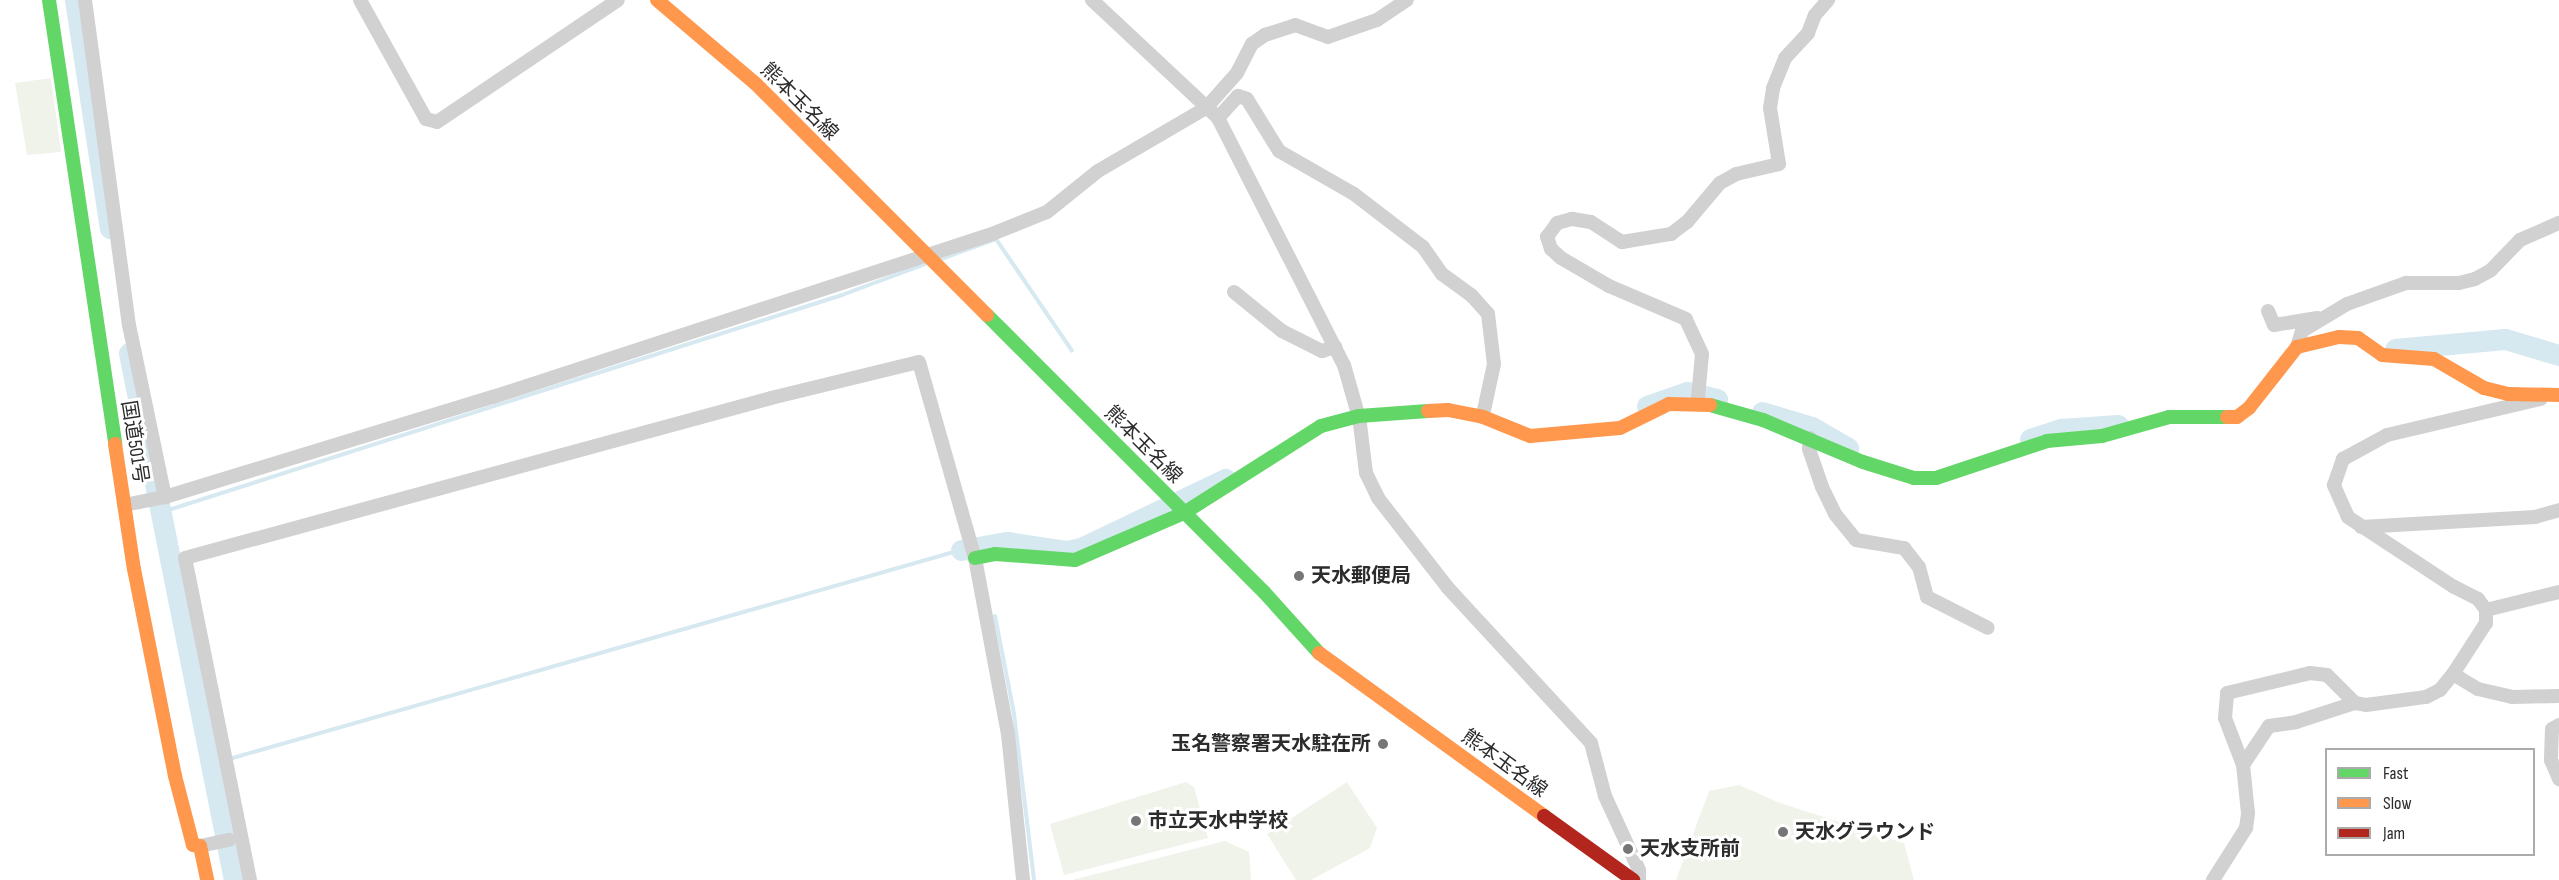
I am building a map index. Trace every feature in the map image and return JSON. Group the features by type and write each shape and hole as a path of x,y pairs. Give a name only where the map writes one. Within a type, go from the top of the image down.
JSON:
{"main road":[{"name":"国道501号","path":"49,0 175,776 193,844 205,845 207,880"},
{"name":"熊本玉名線","path":"657,0 755,83 1181,510 1316,651 1633,880"},
{"path":"972,550 1075,560 1181,510 1321,426 1358,412 1448,410 1483,415 1530,436 1602,432 1620,428 1669,404 1697,400 1810,438 1863,462 1914,478 1935,478 2047,441 2102,436 2169,417 2236,417 2249,408 2296,347 2339,337 2358,338 2382,355 2434,359 2484,388 2508,394 2559,396"}],"street":[{"path":"85,0 129,325 160,498"},
{"path":"360,0 426,119 437,122 618,0"},
{"path":"1092,0 1218,118 1335,347 1358,412 1366,473 1378,498 1448,588 1591,743 1605,796 1640,870 1639,880"},
{"path":"130,504 160,498 493,397 931,259 1047,212 1098,171 1206,108 1237,73 1252,44 1264,35 1295,25 1328,37 1377,20 1407,0"},
{"path":"1697,400 1703,374 1702,354 1686,319 1610,286 1561,258 1551,249 1547,237 1557,223 1572,219 1591,222 1622,242 1671,234 1687,222 1720,183 1736,174 1779,164 1770,108 1773,88 1785,58 1808,33 1815,15 1828,0"},
{"path":"1218,118 1238,96 1247,99 1279,151 1354,194 1423,247 1442,274 1472,296 1488,314 1493,354 1490,396 1483,415"},
{"path":"2296,347 2302,331 2347,304 2406,283 2459,284 2475,279 2491,270 2520,240 2559,223"},
{"path":"1234,292 1282,331 1322,351 1335,347"},
{"path":"2268,311 2274,326 2325,317"},
{"path":"250,880 185,558 771,398 919,362 972,550 1008,734 1023,880"},
{"path":"2243,765 2269,726 2296,722 2355,703 2366,705 2426,697 2440,690 2479,637 2486,623 2486,610 2478,599 2454,587 2348,517 2334,485 2343,459 2363,445 2387,435 2559,396"},
{"path":"1810,438 1809,449 1822,487 1835,514 1856,540 1904,548 1919,567 1927,597 1988,628"},
{"path":"2361,527 2535,517 2559,510"},
{"path":"2486,610 2559,592"},
{"path":"2213,880 2246,828 2243,765 2225,718 2227,693 2310,673 2326,675 2355,703"},
{"path":"2453,674 2478,689 2512,697 2559,696"},
{"path":"2559,724 2553,729 2551,759 2559,779"},
{"path":"205,845 229,840"}],"shaded area":[{"path":"51,78 61,152 27,155 15,83"},
{"path":"1186,782 1194,787 1208,838 1064,875 1050,824"},
{"path":"1347,782 1377,828 1370,848 1311,880 1296,880 1267,834"},
{"name":"天水グラウンド","path":"1739,785 1780,803 1904,843 1914,880 1676,880 1709,791"},
{"path":"1225,841 1249,852 1251,880 1072,880"}],"waterway":[{"path":"75,0 110,228"},
{"path":"941,259 996,239 1072,351"},
{"path":"159,513 842,295 925,264"},
{"path":"2395,349 2505,339 2559,355"},
{"path":"129,353 234,880"},
{"path":"1647,406 1687,392 1717,399"},
{"path":"1762,412 1812,427 1848,448"},
{"path":"2030,439 2061,429 2118,425"},
{"path":"961,550 1007,542 1067,551 1081,548 1225,479"},
{"path":"229,759 961,550"},
{"path":"995,616 1014,714 1034,880"},
{"path":"213,764 222,761"}],"traffic: fast":[{"path":"49,0 115,444"},
{"path":"987,315 1264,592 1319,653"},
{"path":"1710,405 1763,420 1863,462 1914,478 1936,478 2047,441 2102,436 2169,417 2227,417"},
{"path":"975,558 995,554 1075,560 1184,513 1321,426 1359,416 1428,411"}],"traffic: slow":[{"path":"657,0 755,83 987,315"},
{"path":"2227,417 2237,417 2249,408 2297,347 2339,337 2358,338 2382,355 2434,359 2484,388 2508,394 2559,395"},
{"path":"1428,411 1448,410 1483,417 1530,436 1620,428 1669,404 1710,405"},
{"path":"115,444 134,569 175,776 193,845 200,846 207,880"},
{"path":"1319,653 1544,816"}],"traffic: jam":[{"path":"1544,816 1633,880"}],"place":[{"name":"天水郵便局","path":"1299,576"},
{"name":"玉名警察署天水駐在所","path":"1383,744"},
{"name":"市立天水中学校","path":"1136,821"},
{"name":"天水グラウンド","path":"1783,832"},
{"name":"天水支所前","path":"1628,849"}]}
